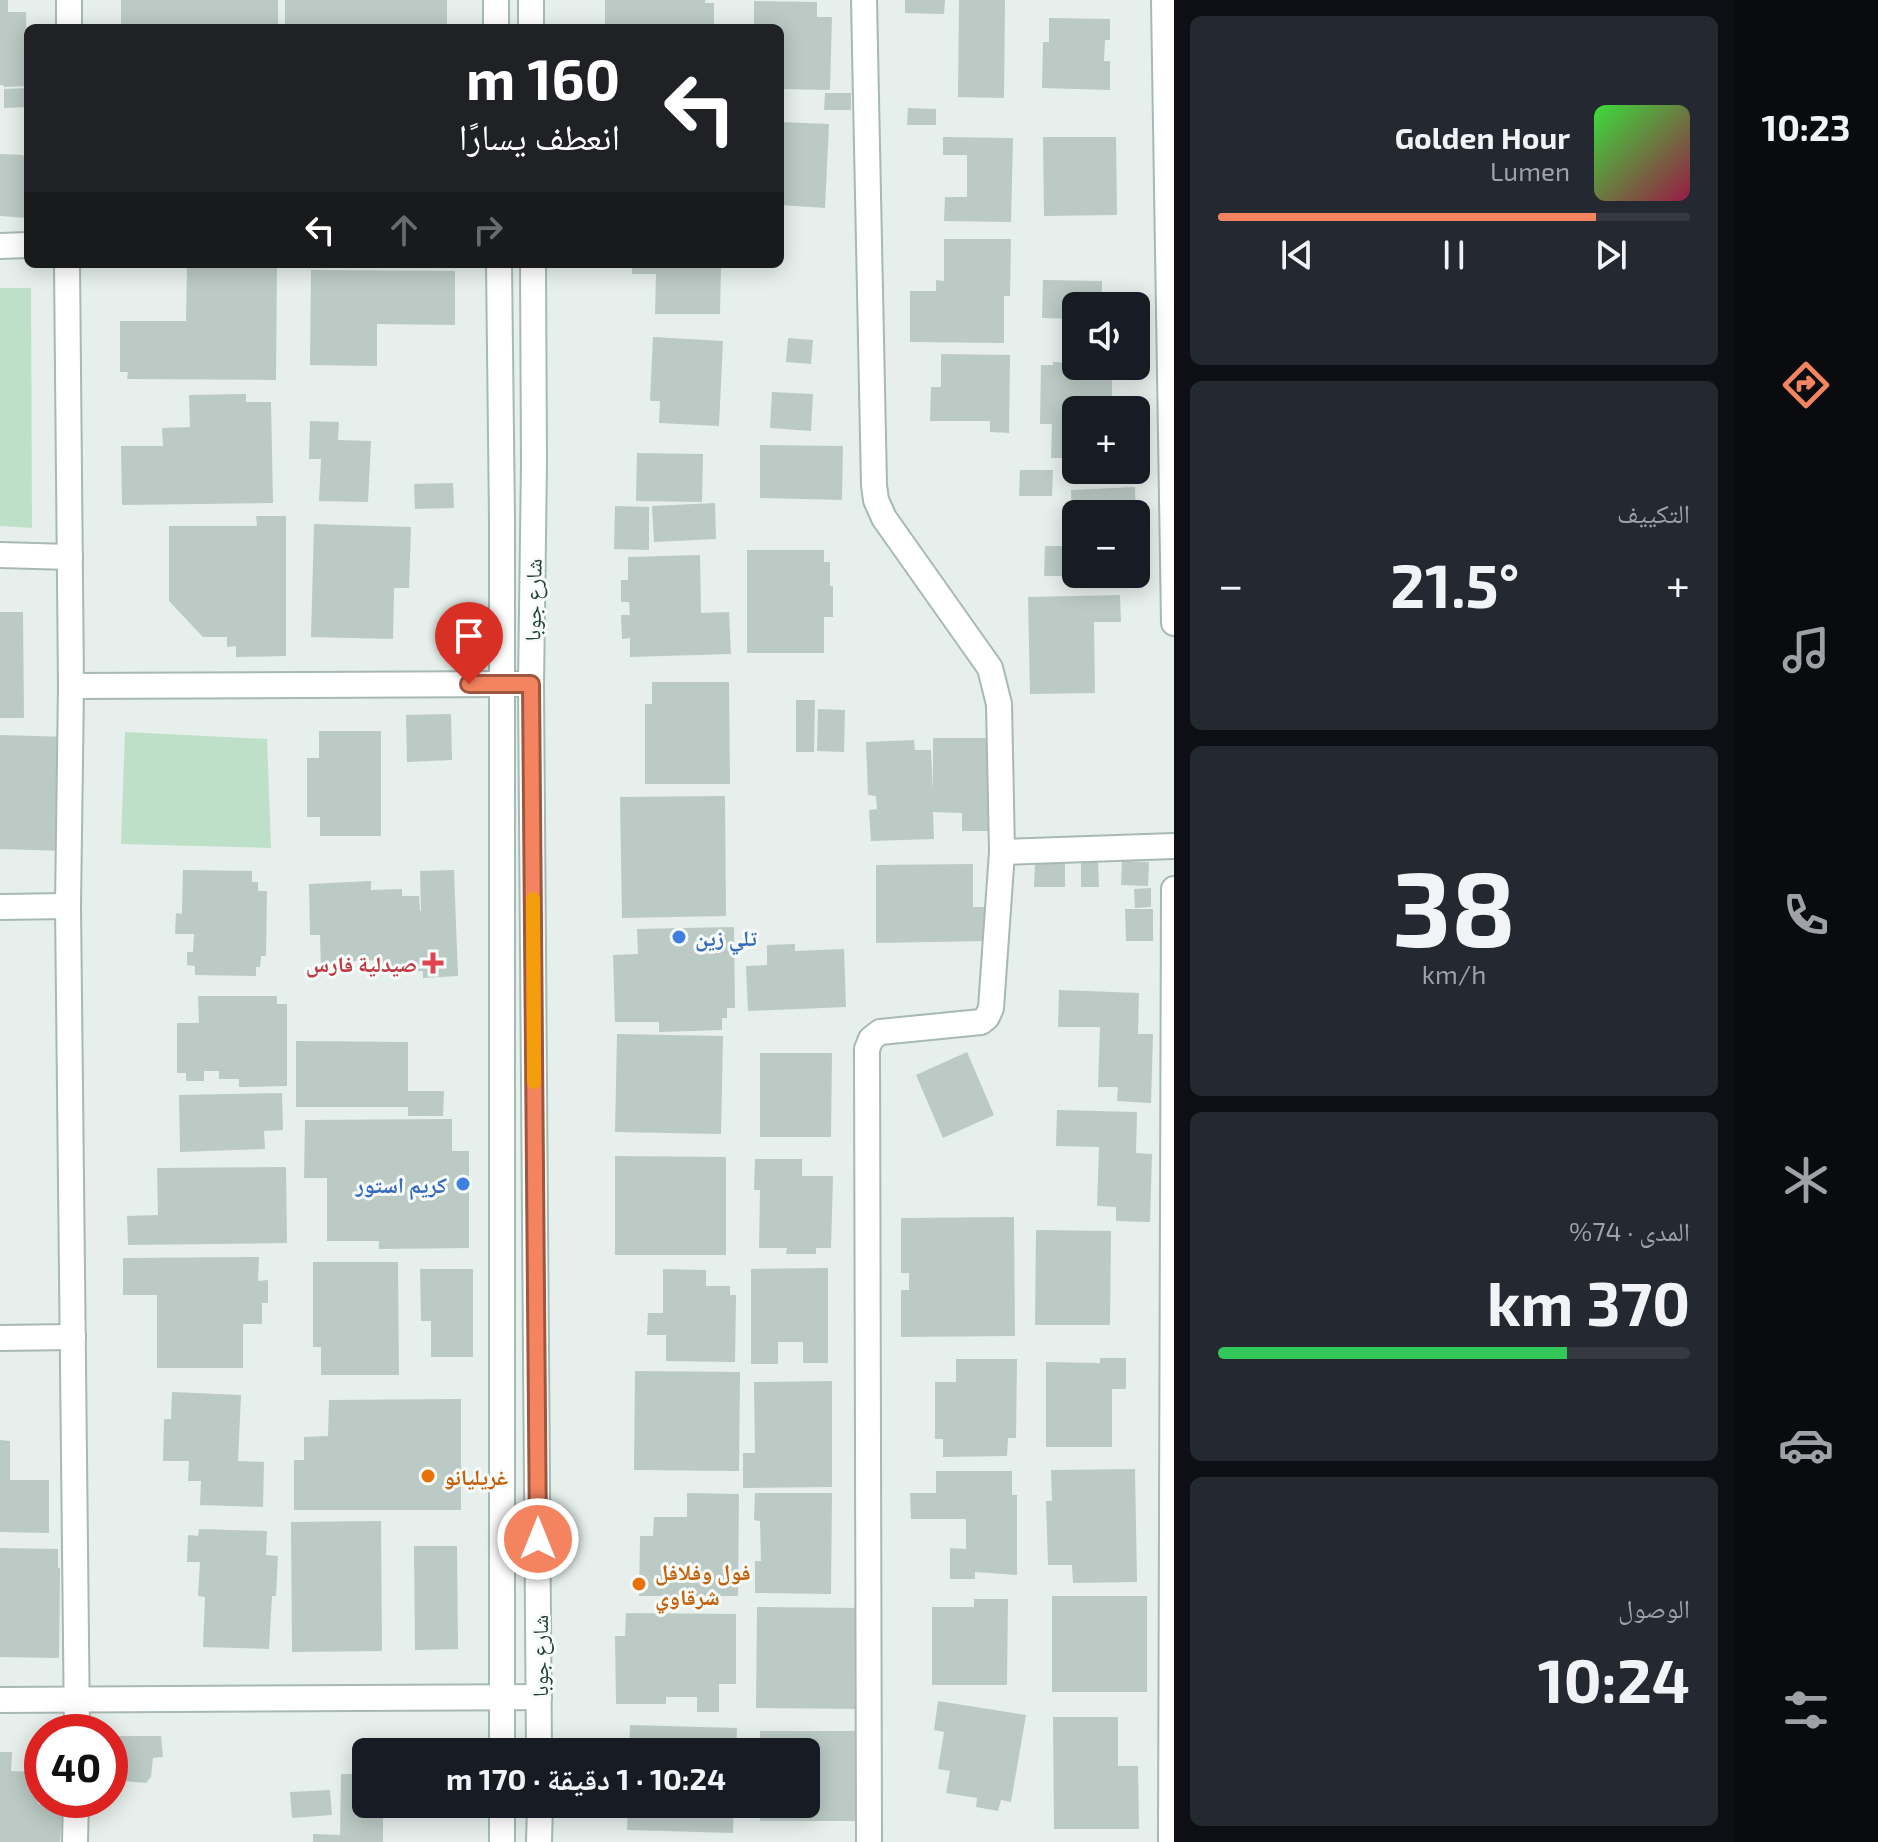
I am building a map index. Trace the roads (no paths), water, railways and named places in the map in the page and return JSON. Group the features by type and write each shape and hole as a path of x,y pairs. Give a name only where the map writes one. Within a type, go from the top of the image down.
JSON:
{"street":[{"path":"69,0 69,24"},
{"path":"496,0 496,24"},
{"path":"531,0 531,24"},
{"path":"864,0 876,500 884,518 990,668 999,704 1002,852 991,1008 987,1017 981,1022 880,1032 871,1039 867,1049 869,1842"},
{"path":"1164,0 1174,623"},
{"path":"0,246 24,245"},
{"path":"67,268 71,686 68,906 77,1714"},
{"name":"شارع جوبا","path":"499,268 502,520 502,1738"},
{"name":"شارع جوبا","path":"533,268 531,684 539,1738"},
{"path":"0,555 70,557"},
{"path":"71,686 531,684"},
{"path":"1002,852 1174,846"},
{"path":"1171,1842 1174,889"},
{"path":"0,907 68,906"},
{"path":"0,1338 73,1337"},
{"path":"0,1700 539,1697"},
{"path":"75,1842 76,1818"},
{"path":"502,1818 502,1842"},
{"path":"539,1842 540,1818"}],"place":[{"name":"تلي زين","path":"679,937"},
{"name":"صيدلية فارس","path":"433,963"},
{"name":"كريم استور","path":"463,1184"},
{"name":"غريليانو","path":"428,1476"},
{"name":"فول وفلافل شرقاوي","path":"639,1584"}]}
